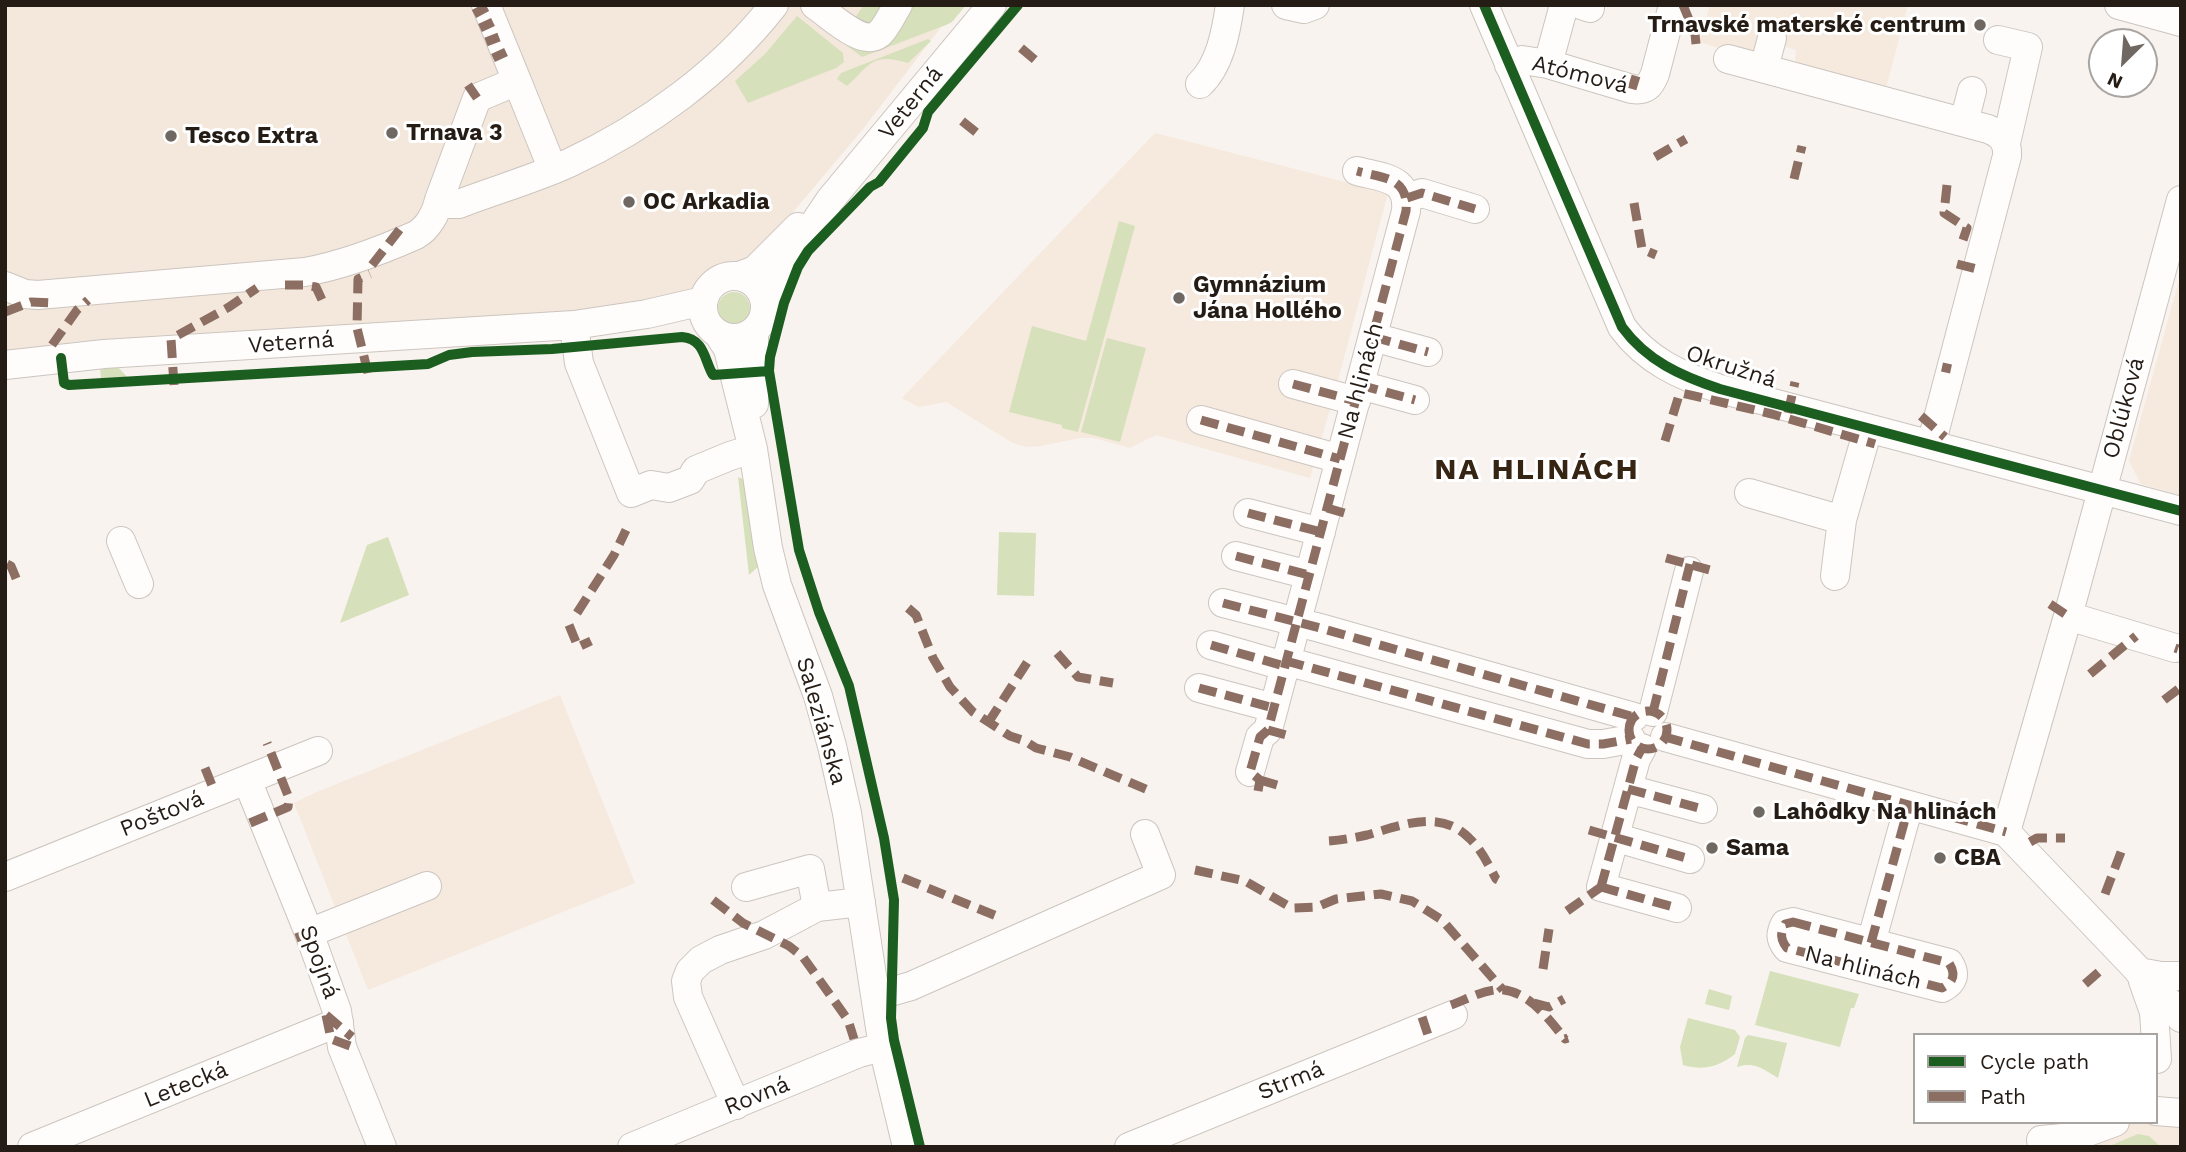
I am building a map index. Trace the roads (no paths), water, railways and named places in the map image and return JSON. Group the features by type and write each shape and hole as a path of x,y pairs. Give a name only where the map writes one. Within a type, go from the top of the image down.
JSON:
{"street":[{"path":"486,5 553,170"},
{"path":"439,200 459,204 553,170 620,136 696,83 761,22 774,5"},
{"path":"827,8 862,37 871,38 880,33 898,5"},
{"name":"Veterná","path":"760,319 773,285 830,200 992,5"},
{"path":"1200,85 1208,77 1220,50 1230,5"},
{"path":"1286,5 1304,9 1315,5"},
{"name":"Okružná","path":"1484,5 1622,327 1633,343 1665,367 1720,389 2181,511"},
{"name":"Atómová","path":"1509,65 1522,60 1548,64 1632,89 1647,88 1655,74 1673,5"},
{"path":"2119,5 2181,22"},
{"path":"1548,64 1578,6"},
{"path":"1764,68 1772,38"},
{"path":"1998,40 2028,47 2006,143"},
{"path":"1728,59 1964,122 1996,132 2006,143 2008,149 2004,166 1931,445"},
{"path":"5,286 25,294 38,295 305,272 363,257 422,232 437,211 477,98 517,81"},
{"path":"1964,122 1972,91"},
{"path":"1357,171 1396,182 1407,198 1422,193 1475,209"},
{"name":"Na hlinách","path":"1251,772 1260,737 1268,730 1274,708 1406,212 1407,198"},
{"name":"Veterná","path":"739,276 755,270 789,234 830,200"},
{"name":"Oblúková","path":"2068,616 2181,200"},
{"path":"739,276 752,282 762,293 760,319 748,336 733,339 710,321 709,289 725,277 739,276"},
{"name":"Veterná","path":"5,365 104,354 575,325 647,314 710,321"},
{"name":"Saleziánska","path":"754,449 760,319"},
{"name":"Saleziánska","path":"710,321 729,349 754,449 768,548 777,585 818,696 832,746 847,813 883,1048 907,1147"},
{"path":"575,325 579,363 631,493 651,485 668,488 690,480 696,470 754,449"},
{"path":"1373,337 1428,352"},
{"path":"1293,384 1415,400"},
{"path":"1200,420 1340,459"},
{"path":"1835,576 1842,520 1868,429"},
{"path":"1749,493 1842,520"},
{"path":"1248,513 1321,532"},
{"path":"121,541 139,584"},
{"path":"1236,556 1309,575"},
{"path":"1677,908 1601,887 1689,571"},
{"path":"1223,603 1296,622 1645,731 2006,832 2181,1018"},
{"path":"2006,832 2068,616 2175,648"},
{"path":"1211,645 1588,744 1603,744 1645,731"},
{"path":"1199,688 1274,708"},
{"name":"Poštová","path":"5,877 318,751"},
{"name":"Spojná","path":"247,779 309,933 337,1011 342,1047 382,1147"},
{"path":"1628,789 1703,809"},
{"name":"Na hlinách","path":"1871,943 1909,805"},
{"path":"876,996 911,986 1161,875 1144,834"},
{"path":"1614,837 1690,859"},
{"path":"746,887 810,869 817,907"},
{"path":"309,933 427,886"},
{"path":"736,1105 688,997 686,981 690,971 701,960 720,950 764,934 817,907 860,902"},
{"name":"Na hlinách","path":"1793,922 1871,943 1949,963 1953,970 1950,985 1942,988 1787,948 1781,942 1780,933 1785,924 1793,922"},
{"path":"2139,972 2181,976"},
{"path":"2139,972 2152,1000 2155,1033"},
{"name":"Strmá","path":"1129,1147 1453,1015"},
{"name":"Letecká","path":"32,1147 339,1023"},
{"path":"2158,1059 2169,1043 2181,1035"},
{"name":"Rovná","path":"632,1147 859,1054 883,1048"},
{"path":"2033,1144 2061,1124"},
{"path":"2033,1144 2074,1137 2110,1124"}],"place":[{"name":"Trnavské materské centrum","path":"1980,25"},
{"name":"Trnava 3","path":"392,133"},
{"name":"Tesco Extra","path":"171,136"},
{"name":"OC Arkadia","path":"629,202"},
{"name":"Gymnázium Jána Hollého","path":"1179,298"},
{"name":"Lahôdky Na hlinách","path":"1759,812"},
{"name":"Sama","path":"1712,848"},
{"name":"CBA","path":"1940,858"}],"district":[{"name":"NA HLINÁCH","path":"1537,470"}]}
